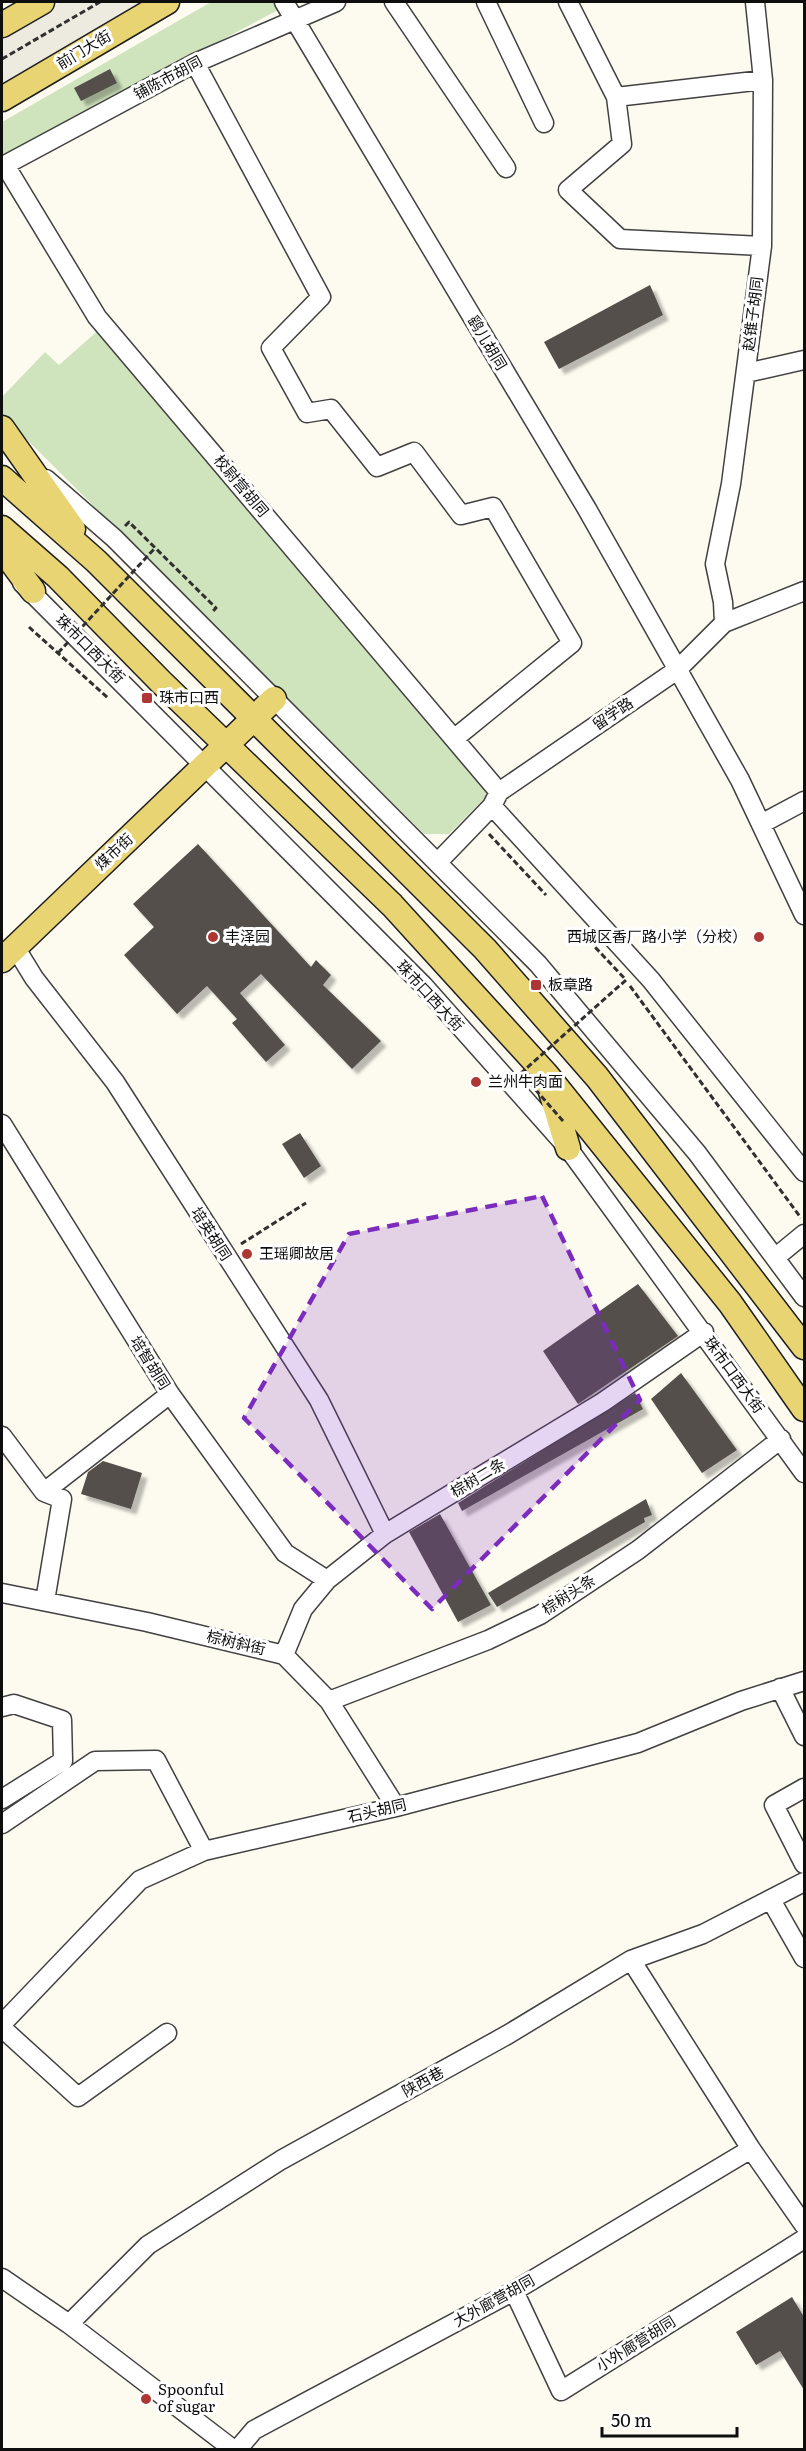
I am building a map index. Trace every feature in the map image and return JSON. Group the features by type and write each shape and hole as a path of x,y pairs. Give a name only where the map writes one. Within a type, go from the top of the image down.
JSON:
{"main road":[{"path":"2,25 42,2"},
{"name":"前门大街","path":"2,99 166,2"},
{"path":"2,428 96,561"},
{"path":"2,448 25,461"},
{"path":"2,478 96,561 452,916 527,996 597,1077 804,1347"},
{"name":"珠市口西大街","path":"2,528 58,576 227,745 392,905 546,1074 730,1303 804,1409"},
{"path":"2,549 33,591"},
{"name":"煤市街","path":"8,953 274,699"},
{"path":"546,1074 568,1148"}],"street":[{"name":"鹞儿胡同","path":"284,2 587,510 740,780 804,915"},
{"name":"铺陈市胡同","path":"5,165 195,63 336,2"},
{"path":"394,2 506,168"},
{"path":"486,2 544,123"},
{"path":"568,2 616,97 622,144 568,190 620,239 762,246"},
{"name":"赵锥子胡同","path":"724,623 723,602 715,564 731,484 762,246 763,80 755,2"},
{"path":"195,63 321,297 271,348 307,413 331,409 377,467 414,452 461,515 493,507 572,643 455,738"},
{"path":"616,97 763,80"},
{"name":"校尉营胡同","path":"5,165 97,317 455,738 495,799 651,980 804,1172"},
{"path":"746,373 804,360"},
{"path":"2,443 114,538 538,964 696,1153 804,1297"},
{"name":"珠市口西大街","path":"2,568 33,591 423,986 568,1148 704,1332 804,1473"},
{"name":"留学路","path":"438,862 477,822 495,799 677,670 724,623 804,591"},
{"path":"761,824 804,801"},
{"name":"培英胡同","path":"8,953 34,978 114,1082 318,1400 385,1534"},
{"name":"培智胡同","path":"2,1124 170,1394 285,1553 327,1580"},
{"path":"776,1257 804,1234"},
{"name":"棕树二条","path":"284,1654 303,1610 327,1580 385,1534 603,1402 704,1332"},
{"path":"44,1492 170,1394"},
{"path":"2,1436 44,1492 62,1499 45,1601"},
{"name":"棕树头条","path":"329,1701 488,1640 540,1615 638,1550 781,1439"},
{"name":"棕树斜街","path":"2,1593 284,1654 329,1701 396,1807"},
{"name":"石头胡同","path":"2,2026 140,1880 204,1851 396,1807 639,1743 780,1688 804,1681"},
{"path":"780,1688 804,1736"},
{"path":"2,1707 14,1704 63,1720 63,1761 2,1799"},
{"path":"2,1824 95,1761 156,1760 204,1851"},
{"path":"804,1788 774,1805 804,1864"},
{"name":"陕西巷","path":"69,2324 148,2245 281,2160 507,2035 631,1960 703,1934 804,1882"},
{"path":"771,1900 804,1958"},
{"path":"631,1960 751,2149 804,2225"},
{"path":"2,2026 78,2097 167,2033"},
{"name":"大外廊营胡同","path":"235,2450 254,2430 514,2291 751,2149"},
{"name":"小外廊营胡同","path":"514,2291 561,2391 804,2239"},
{"path":"2,2278 69,2324 214,2443 235,2450"}],"path":[{"path":"2,59 100,2"},
{"path":"129,522 216,608 210,614"},
{"path":"58,653 156,548"},
{"path":"29,627 108,698"},
{"path":"477,822 548,897"},
{"path":"588,938 626,980 804,1223"},
{"path":"563,1121 520,1073 626,980"},
{"path":"224,1255 306,1203"}],"highlighted area":[{"path":"542,1196 640,1400 432,1609 244,1418 349,1234"}],"green space":[{"path":"211,2 274,2 278,10 2,157 2,122"},
{"path":"102,327 492,791 449,834 424,834 2,415 2,397 45,352 59,365"}],"shaded area":[{"path":"61,2 148,2 2,87 2,36"}],"building":[{"path":"110,69 117,83 81,101 74,88"},
{"path":"650,285 663,315 559,369 544,342"},
{"name":"丰泽园","path":"198,844 311,967 316,960 331,975 323,985 381,1041 352,1069 261,974 240,993 285,1045 266,1062 232,1023 237,1019 207,986 177,1014 124,955 154,927 133,904"},
{"path":"300,1133 321,1166 304,1178 282,1144"},
{"path":"638,1284 678,1336 578,1404 543,1351"},
{"path":"681,1373 737,1450 702,1473 651,1399"},
{"path":"635,1393 643,1409 462,1511 458,1503"},
{"path":"103,1461 142,1473 131,1509 81,1494 88,1472"},
{"path":"646,1499 652,1515 644,1518 645,1522 497,1607 488,1593"},
{"path":"440,1514 491,1605 458,1622 409,1532"},
{"path":"792,2297 804,2317 804,2390 780,2351 756,2365 736,2332"}],"place":[{"name":"珠市口西","path":"147,698"},
{"name":"丰泽园","path":"213,937"},
{"name":"西城区香厂路小学（分校）","path":"759,937"},
{"name":"板章路","path":"536,985"},
{"name":"兰州牛肉面","path":"476,1082"},
{"name":"王瑶卿故居","path":"247,1254"},
{"name":"Spoonful of sugar","path":"146,2399"}]}
